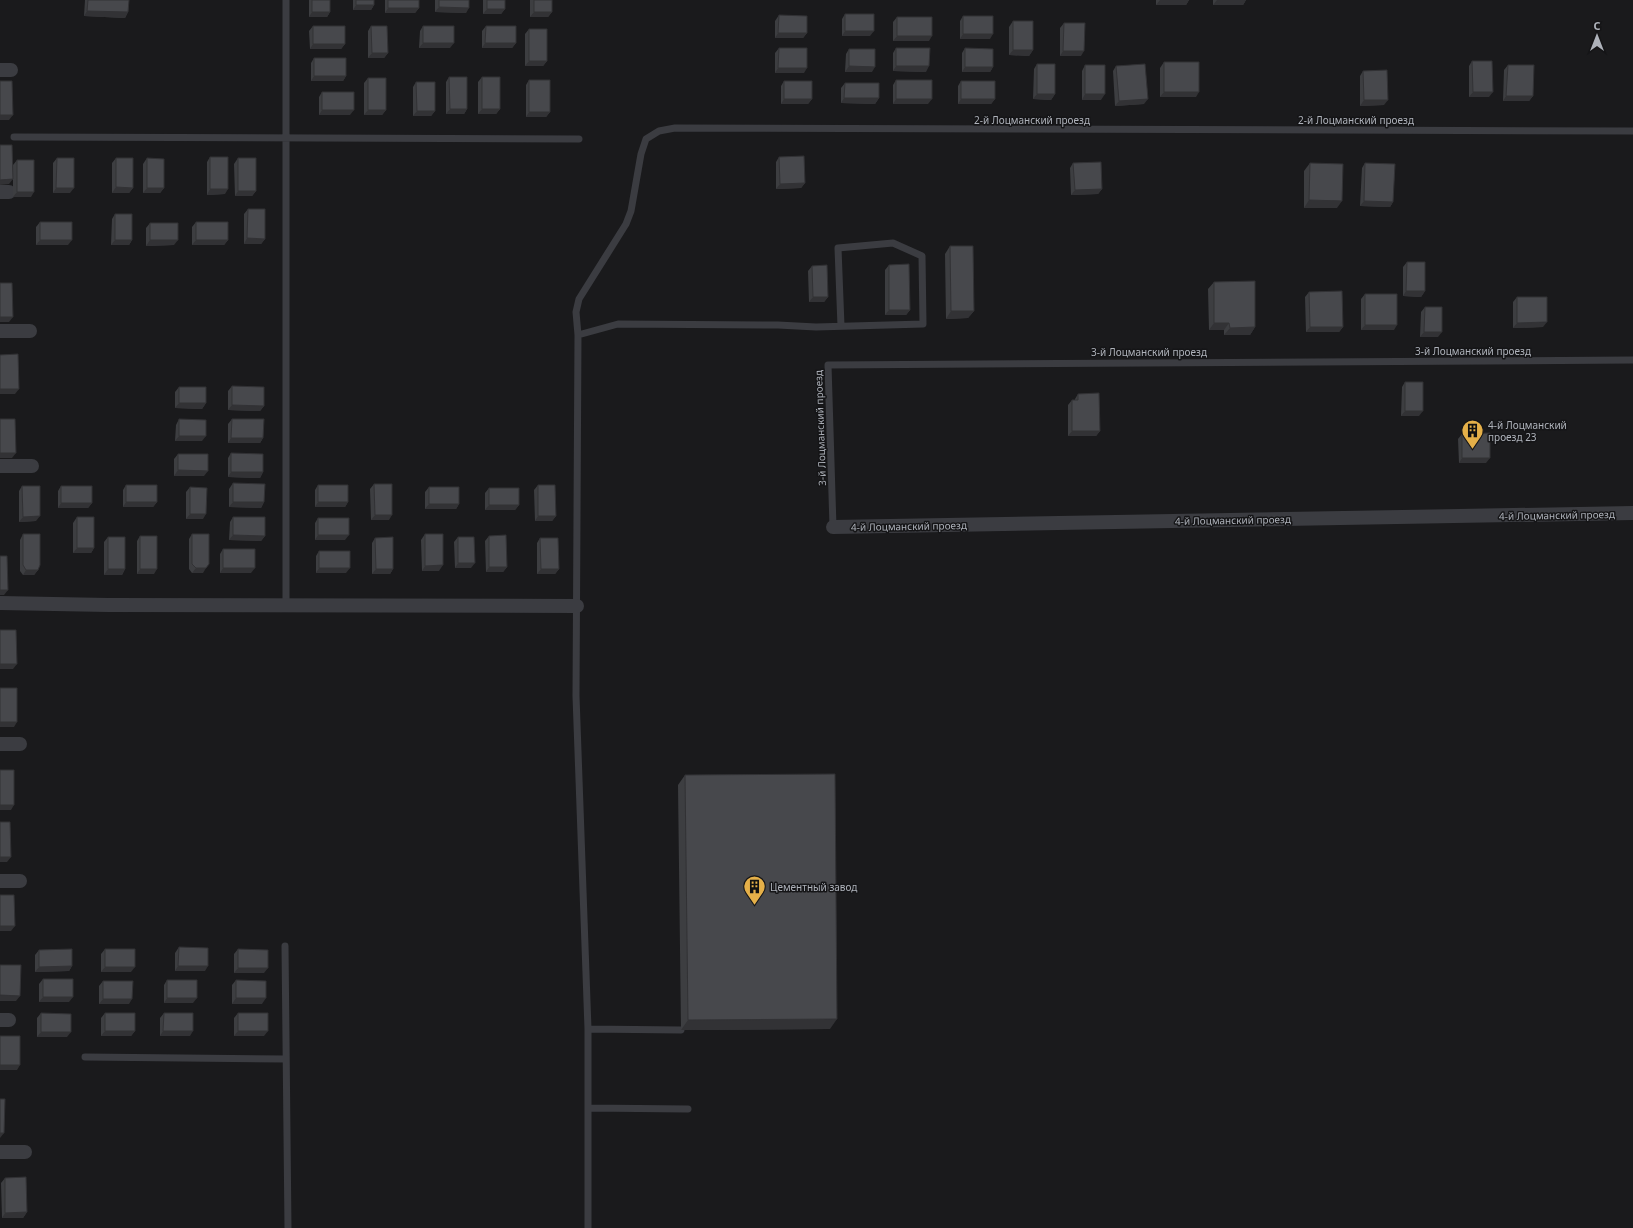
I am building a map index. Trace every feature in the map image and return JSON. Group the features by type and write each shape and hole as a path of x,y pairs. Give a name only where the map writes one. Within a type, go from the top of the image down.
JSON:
{"street":[{"path":"0,332 30,331"},
{"path":"0,466 32,466"},
{"name":"4-й Лоцманский проезд","path":"833,527 1633,514"},
{"path":"0,603 286,606 577,606"},
{"path":"0,744 20,744"},
{"path":"0,882 20,882"},
{"path":"0,1152 25,1152"}],"lane":[{"path":"286,0 286,606"},
{"name":"2-й Лоцманский проезд","path":"588,1228 588,1029 576,696 577,305 626,224 634,194 641,154 646,139 659,131 675,128 1633,131"},
{"path":"14,137 578,139"},
{"path":"578,335 618,324 778,325 816,328 923,324 922,256 893,243 838,248 841,326"},
{"name":"3-й Лоцманский проезд","path":"833,527 828,365 1633,360"},
{"path":"285,946 288,1228"},
{"path":"588,1029 681,1030"},
{"path":"85,1057 286,1059"},
{"path":"588,1108 688,1109"}],"building":[{"path":"88,0 129,0 128,12 87,11"},
{"path":"312,0 330,0 330,12 312,12"},
{"path":"356,0 374,0 374,5 356,5"},
{"path":"388,0 419,0 419,8 388,8"},
{"path":"439,0 469,0 469,8 439,7"},
{"path":"487,0 505,0 505,9 487,9"},
{"path":"534,0 552,0 552,12 534,12"},
{"path":"845,14 874,14 874,31 845,31"},
{"path":"779,15 807,16 807,33 778,33"},
{"path":"963,16 993,16 993,34 963,34"},
{"path":"897,17 932,17 932,36 897,36"},
{"path":"1013,21 1033,21 1033,50 1013,50"},
{"path":"1064,23 1085,23 1084,51 1063,51"},
{"path":"313,26 345,26 345,44 313,44"},
{"path":"371,26 387,26 388,53 372,53"},
{"path":"423,26 454,26 454,43 423,43"},
{"path":"486,26 516,26 516,43 485,43"},
{"path":"529,29 547,29 547,61 529,61"},
{"path":"779,48 807,48 807,68 778,68"},
{"path":"896,48 930,48 929,66 896,66"},
{"path":"965,48 993,49 993,67 965,67"},
{"path":"849,49 875,49 875,67 849,66"},
{"path":"314,58 346,58 346,76 314,76"},
{"path":"1472,61 1492,61 1493,92 1473,92"},
{"path":"1164,62 1199,62 1199,92 1164,92"},
{"path":"1037,64 1055,64 1055,94 1037,94"},
{"path":"1145,64 1148,99 1119,101 1116,66"},
{"path":"1085,65 1105,65 1105,94 1085,94"},
{"path":"1508,65 1534,65 1533,96 1506,96"},
{"path":"1387,70 1388,100 1364,100 1363,71"},
{"path":"449,77 467,77 467,109 450,109"},
{"path":"482,77 500,77 500,109 482,109"},
{"path":"368,78 386,78 386,110 368,110"},
{"path":"529,80 550,80 550,112 529,112"},
{"path":"896,80 932,80 932,99 896,99"},
{"path":"0,81 12,81 13,115 0,115"},
{"path":"784,81 812,81 812,99 784,99"},
{"path":"961,81 995,81 995,99 961,99"},
{"path":"416,82 435,82 435,111 417,111"},
{"path":"845,83 879,83 879,98 844,98"},
{"path":"322,92 354,92 354,110 322,110"},
{"path":"0,145 12,145 13,179 0,180"},
{"path":"804,156 805,183 780,184 779,157"},
{"path":"210,157 228,157 228,189 210,189"},
{"path":"57,158 74,158 74,188 56,188"},
{"path":"116,158 133,158 133,188 116,187"},
{"path":"147,158 164,159 164,188 147,188"},
{"path":"238,158 256,158 256,191 238,191"},
{"path":"17,160 34,160 34,192 17,192"},
{"path":"1101,162 1102,189 1075,190 1073,163"},
{"path":"1310,163 1343,164 1342,201 1309,200"},
{"path":"1365,163 1395,164 1393,202 1364,201"},
{"path":"248,209 265,209 265,239 247,238"},
{"path":"115,214 132,214 132,240 115,240"},
{"path":"40,222 72,222 72,240 40,240"},
{"path":"196,222 228,222 228,240 196,240"},
{"path":"150,223 178,223 178,240 150,240"},
{"path":"950,246 973,246 974,311 951,311"},
{"path":"1407,262 1425,262 1425,291 1406,291"},
{"path":"909,264 910,310 889,310 889,265"},
{"path":"827,265 828,297 813,297 812,266"},
{"path":"1255,281 1255,327 1230,328 1229,323 1214,323 1214,282"},
{"path":"0,283 12,283 13,317 0,317"},
{"path":"1342,291 1343,327 1310,327 1309,292"},
{"path":"1365,294 1397,294 1397,325 1365,325"},
{"path":"1517,297 1547,297 1547,322 1517,323"},
{"path":"1425,307 1442,307 1442,332 1424,332"},
{"path":"18,354 19,389 0,389 0,355"},
{"path":"1405,382 1423,382 1423,411 1405,411"},
{"path":"232,386 264,387 264,406 232,405"},
{"path":"179,387 206,387 206,403 179,403"},
{"path":"1099,393 1100,431 1072,431 1072,400 1078,400 1078,394"},
{"path":"0,419 15,419 16,453 0,453"},
{"path":"179,419 206,420 206,436 179,436"},
{"path":"232,419 264,419 263,438 231,438"},
{"name":"4-й Лоцманский проезд 23","path":"1490,433 1490,458 1462,458 1462,434"},
{"path":"231,453 263,454 263,472 231,472"},
{"path":"178,454 208,454 208,471 178,470"},
{"path":"233,483 265,484 264,502 233,502"},
{"path":"374,484 392,484 392,515 375,515"},
{"path":"126,485 157,485 157,502 126,502"},
{"path":"318,485 348,485 348,502 318,502"},
{"path":"538,485 555,485 556,516 538,516"},
{"path":"22,486 40,486 40,516 23,517"},
{"path":"61,486 92,486 92,503 61,503"},
{"path":"190,487 207,488 206,514 190,514"},
{"path":"429,487 459,487 459,504 429,504"},
{"path":"489,488 519,488 519,505 489,505"},
{"path":"77,517 94,517 94,548 77,548"},
{"path":"233,517 265,517 265,536 233,535"},
{"path":"318,518 349,518 349,535 318,535"},
{"path":"23,534 40,534 40,565 38,570 26,570 23,565"},
{"path":"192,534 209,534 209,564 206,568 196,568 192,564"},
{"path":"425,534 443,534 443,565 425,566"},
{"path":"506,535 507,567 489,567 489,536"},
{"path":"140,536 157,536 157,569 140,569"},
{"path":"108,537 125,537 125,569 108,569"},
{"path":"393,537 393,569 376,569 375,538"},
{"path":"458,537 474,537 475,563 458,563"},
{"path":"540,538 558,538 559,569 541,569"},
{"path":"223,549 255,549 255,568 223,568"},
{"path":"319,551 350,551 350,568 319,568"},
{"path":"0,556 7,556 8,590 0,590"},
{"path":"0,630 16,630 17,664 0,664"},
{"path":"0,688 17,688 17,722 0,722"},
{"path":"0,770 14,770 14,805 0,805"},
{"name":"Цементный завод","path":"835,774 837,1019 688,1020 685,775"},
{"path":"0,822 10,822 11,857 0,857"},
{"path":"0,895 14,895 15,926 0,926"},
{"path":"179,947 208,948 208,966 178,966"},
{"path":"72,949 72,966 39,967 39,950"},
{"path":"105,949 135,949 135,967 105,967"},
{"path":"238,949 268,950 268,968 238,968"},
{"path":"0,965 21,965 20,996 0,995"},
{"path":"43,979 73,979 73,997 43,997"},
{"path":"167,980 197,980 197,998 167,998"},
{"path":"236,980 266,981 266,998 236,998"},
{"path":"103,981 133,981 132,999 103,999"},
{"path":"41,1013 71,1014 71,1032 41,1032"},
{"path":"105,1013 135,1013 135,1031 105,1031"},
{"path":"164,1013 193,1013 193,1031 163,1031"},
{"path":"238,1013 268,1013 268,1031 238,1031"},
{"path":"0,1036 20,1036 20,1065 0,1065"},
{"path":"0,1099 5,1099 4,1133 0,1133"},
{"path":"26,1177 27,1212 5,1213 5,1178"}],"place":[{"name":"4-й Лоцманский проезд 23","path":"1472,450"},
{"name":"Цементный завод","path":"754,906"}]}
